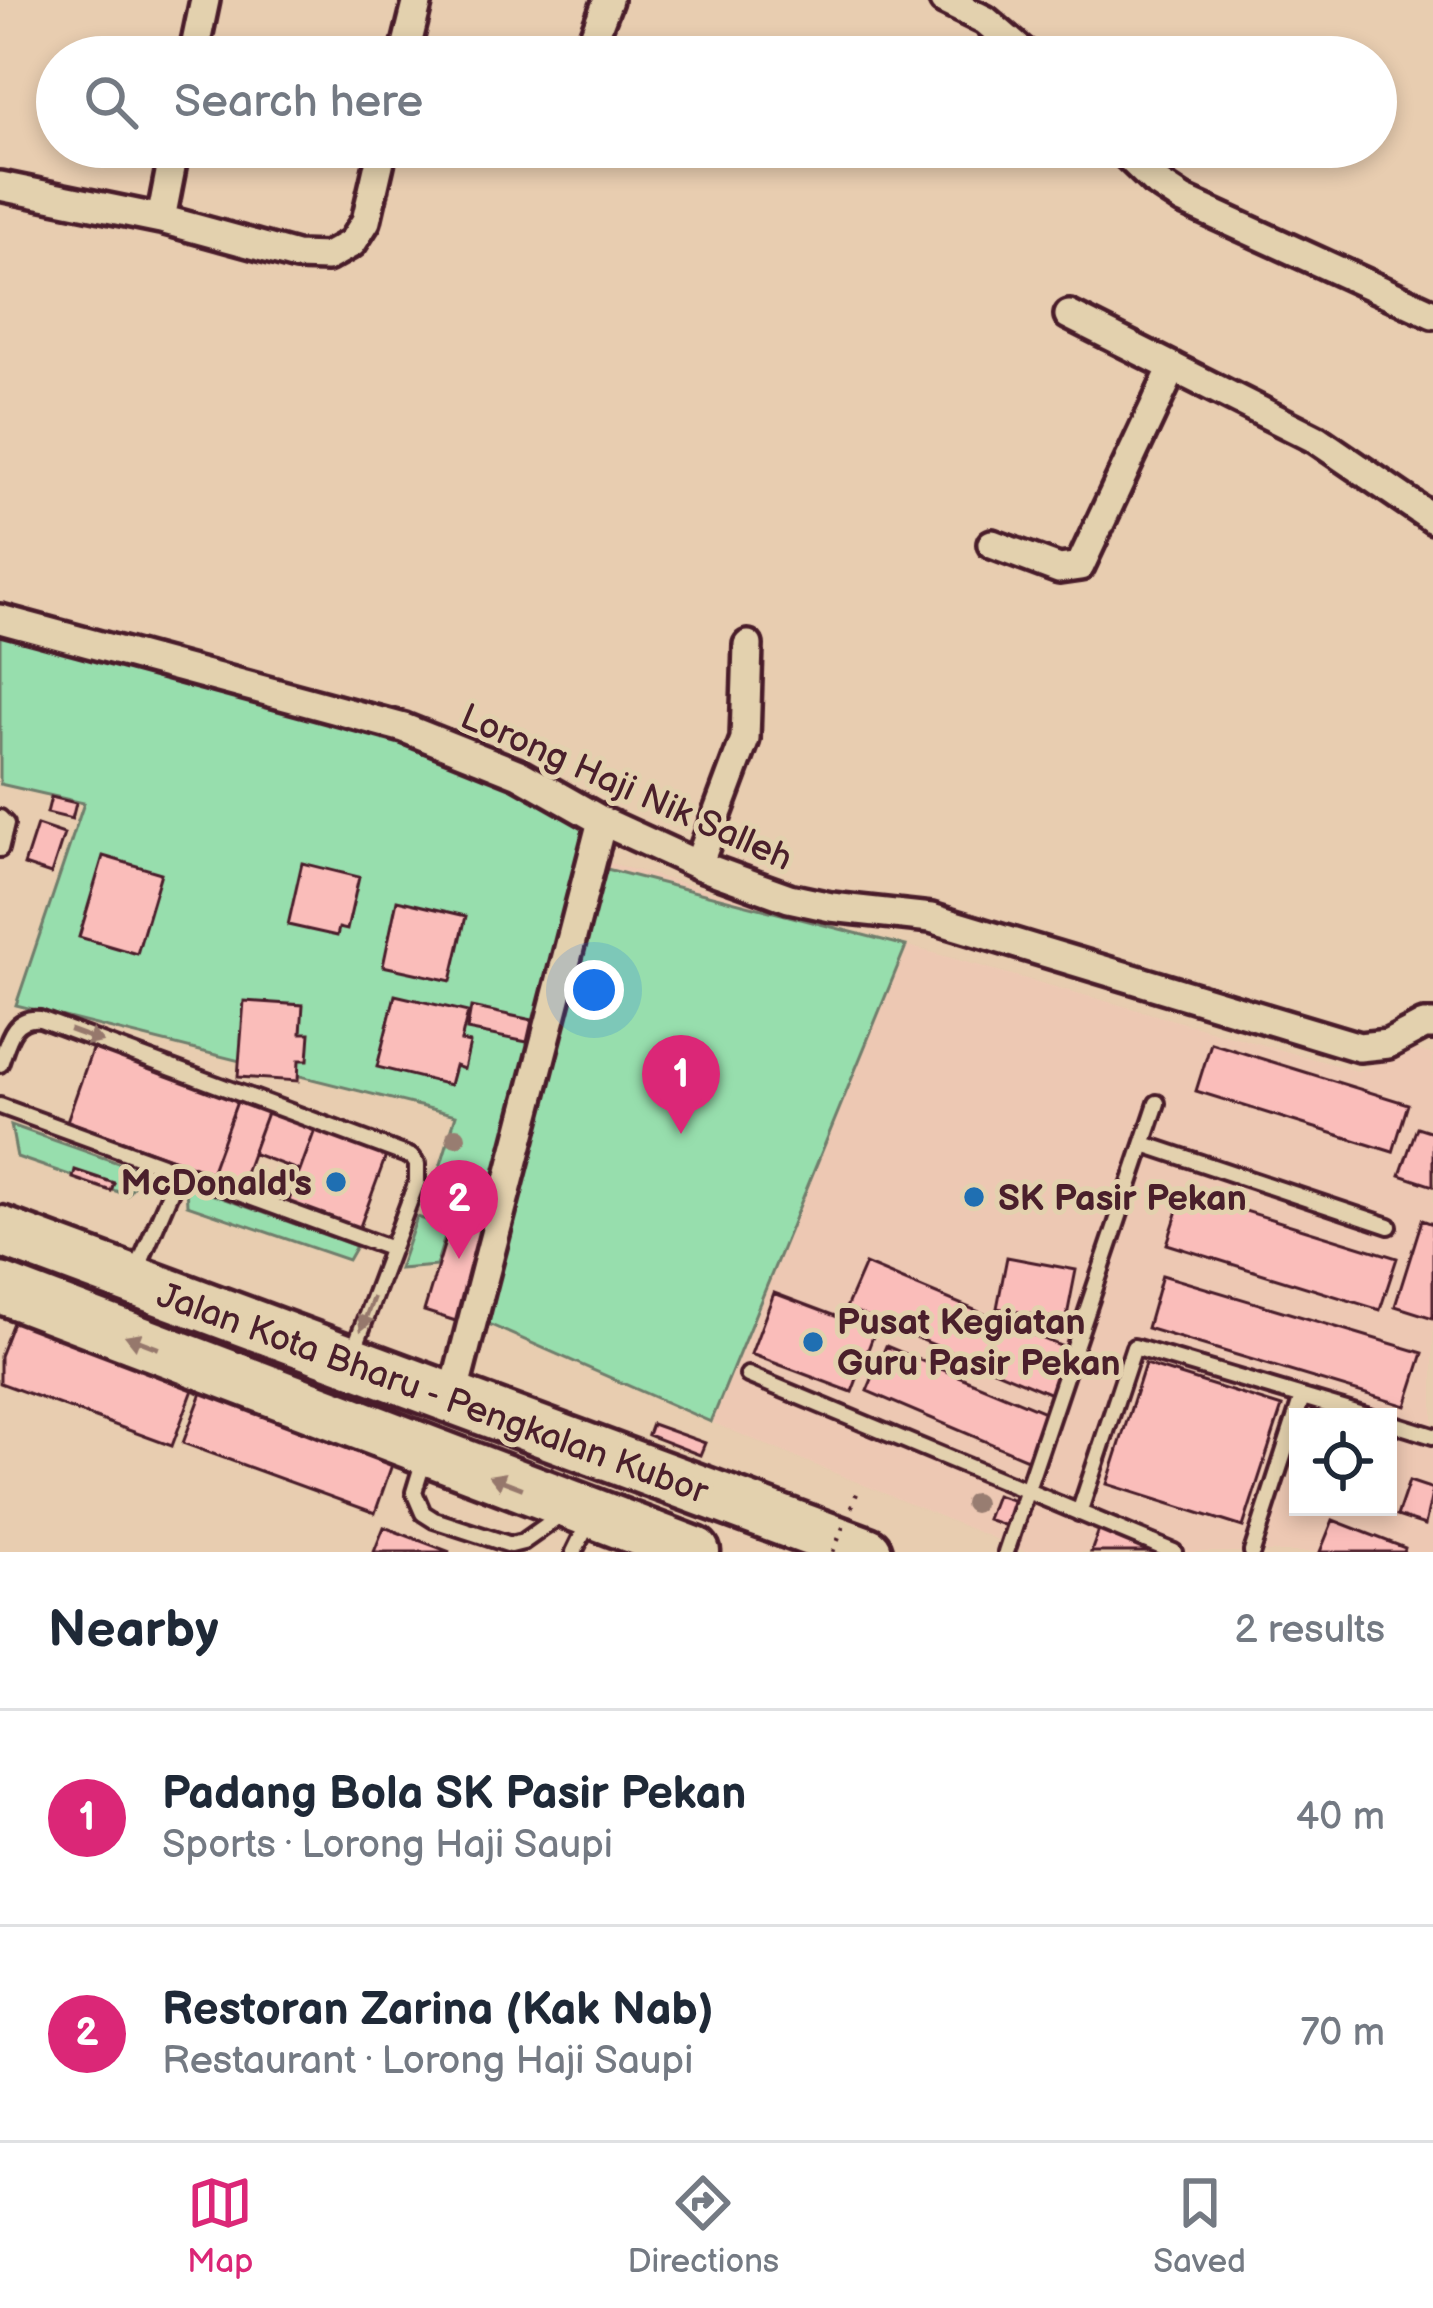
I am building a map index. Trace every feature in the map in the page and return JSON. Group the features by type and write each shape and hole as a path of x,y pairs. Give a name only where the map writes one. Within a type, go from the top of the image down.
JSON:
{"highway":[{"name":"Jalan Kota Bharu - Pengkalan Kubor","path":"0,1231 867,1552"},
{"name":"Jalan Kota Bharu - Pengkalan Kubor","path":"0,1288 426,1451 580,1524 694,1552"}],"street":[{"path":"197,36 205,0"},
{"path":"409,36 418,0"},
{"path":"594,36 608,0"},
{"path":"944,0 985,20 1004,36"},
{"path":"161,219 171,168"},
{"path":"0,186 161,219 296,256 327,257 352,243 366,220 378,168"},
{"path":"1140,168 1183,200 1433,314"},
{"path":"1069,315 1316,439 1433,519"},
{"path":"992,544 1059,569 1080,566 1173,368"},
{"name":"Lorong Haji Nik Salleh","path":"0,619 404,728 519,774 602,821 698,865 789,898 932,919 1359,1047 1388,1044 1433,1025"},
{"path":"698,865 745,739 748,645"},
{"path":"452,1400 602,821"}],"lane":[{"path":"0,818 6,824 0,849"},
{"path":"0,1064 16,1025 40,1019 405,1153 419,1172 350,1361"},
{"path":"1006,1552 1157,1102"},
{"path":"0,1106 392,1249"},
{"path":"1144,1144 1390,1226"},
{"path":"132,1280 179,1172"},
{"path":"1079,1514 1134,1347 1339,1408"},
{"path":"748,1375 1174,1552"},
{"path":"1252,1552 1302,1397"},
{"path":"1397,1426 1433,1436"}],"path":[{"path":"833,1552 857,1493"}],"shaded area":[{"name":"SK Pasir Pekan","path":"599,860 1357,1071 1407,1047 1433,1055 1433,1552 1027,1552 484,1322"}],"green space":[{"path":"0,619 404,728 602,821 503,1210 459,1196 463,1182 438,1174 456,1115 16,1005 84,803 0,784"},
{"path":"603,868 906,946 711,1422 484,1322"},
{"path":"11,1125 144,1172 127,1195 17,1157"},
{"path":"186,1185 356,1246 348,1260 187,1205"},
{"path":"417,1217 448,1227 436,1266 399,1269"}],"building":[{"path":"51,797 76,803 72,819 47,813"},
{"path":"37,825 64,834 51,874 24,865"},
{"path":"103,856 161,873 137,954 79,937"},
{"path":"302,863 359,877 347,930 339,928 337,936 288,925"},
{"path":"397,900 466,916 451,981 383,966"},
{"path":"395,995 468,1012 461,1041 470,1043 464,1069 455,1066 450,1085 377,1067"},
{"path":"244,1001 303,1005 301,1033 310,1033 308,1060 299,1060 298,1081 238,1077"},
{"path":"471,1007 532,1020 527,1042 467,1030"},
{"path":"1211,1043 1408,1104 1393,1152 1196,1091"},
{"path":"93,1047 238,1099 211,1173 67,1121"},
{"path":"238,1099 268,1110 241,1184 211,1173"},
{"path":"268,1110 316,1127 300,1171 252,1153"},
{"name":"McDonald's","path":"316,1127 387,1153 358,1232 287,1206"},
{"path":"1417,1127 1433,1132 1433,1186 1400,1175"},
{"path":"75,1170 114,1183 111,1191 73,1178"},
{"path":"1184,1192 1397,1258 1380,1310 1167,1244"},
{"path":"459,1196 495,1207 459,1322 424,1311"},
{"path":"1422,1220 1433,1224 1433,1318 1395,1306"},
{"path":"1007,1257 1076,1270 1066,1321 997,1308"},
{"path":"865,1264 1070,1350 1051,1394 846,1308"},
{"path":"1162,1275 1423,1353 1406,1406 1147,1328"},
{"name":"Pusat Kegiatan Guru Pasir Pekan","path":"774,1293 875,1331 852,1392 751,1354"},
{"path":"17,1312 197,1379 172,1446 0,1383 0,1356"},
{"path":"886,1346 1047,1413 1027,1459 867,1391"},
{"path":"1145,1364 1282,1407 1243,1527 1107,1484"},
{"path":"203,1390 394,1459 375,1513 183,1443"},
{"path":"652,1424 705,1443 700,1455 648,1435"},
{"path":"1409,1481 1433,1489 1425,1525 1397,1516"},
{"path":"996,1495 1018,1502 1009,1527 987,1519"},
{"path":"1333,1520 1405,1548 1404,1552 1320,1552"},
{"path":"384,1527 450,1552 374,1552"},
{"path":"1099,1530 1156,1552 1091,1552"}],"place":[{"name":"Padang Bola SK Pasir Pekan","path":"681,1134"},
{"name":"McDonald's","path":"336,1182"},
{"name":"SK Pasir Pekan","path":"974,1197"},
{"name":"Restoran Zarina (Kak Nab)","path":"459,1259"},
{"name":"Pusat Kegiatan Guru Pasir Pekan","path":"813,1342"}]}
